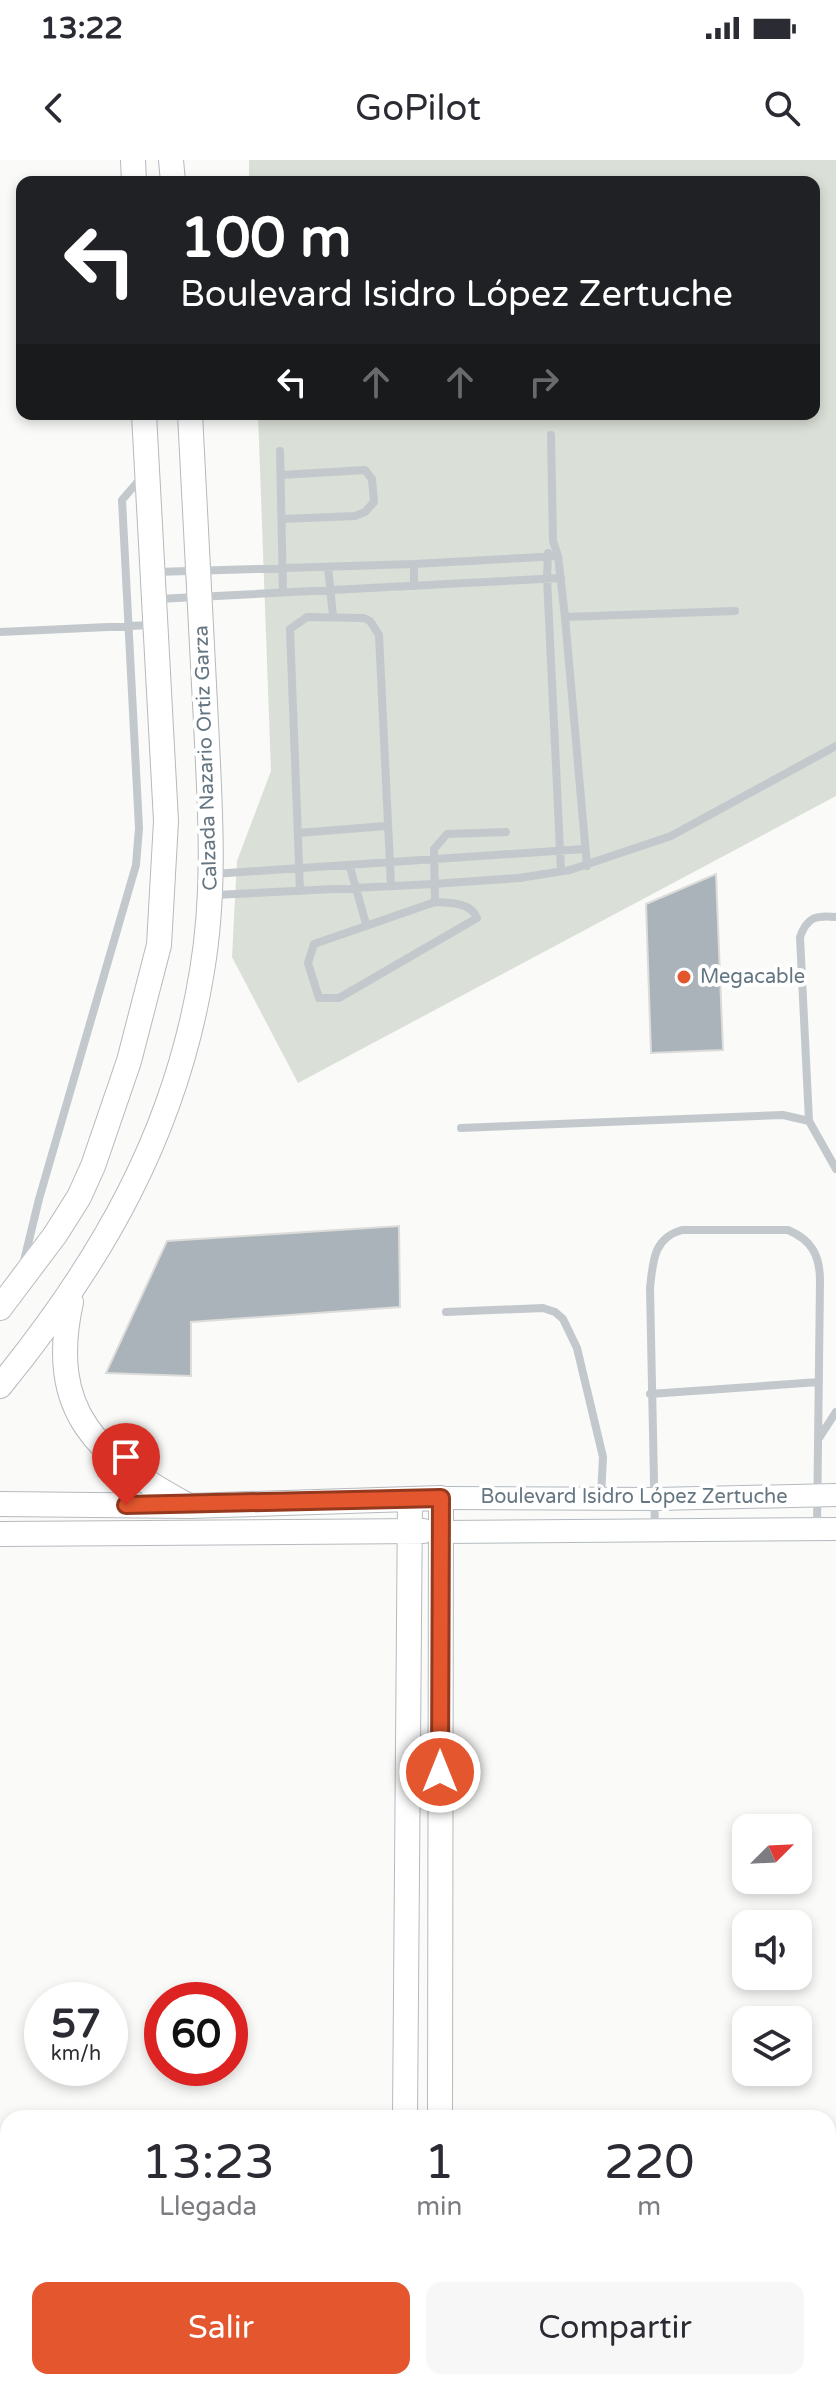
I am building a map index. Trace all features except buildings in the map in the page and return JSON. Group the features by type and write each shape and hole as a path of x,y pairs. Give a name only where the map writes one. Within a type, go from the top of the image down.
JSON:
{"main road":[{"name":"Calzada Nazario Ortiz Garza","path":"0,1308 79,1197 93,1166 129,1061 157,957 164,888 166,821 144,420"},
{"name":"Calzada Nazario Ortiz Garza","path":"0,1386 51,1324 129,1197 153,1145 175,1083 196,1007 212,885 190,420"},
{"path":"73,1290 65,1329 64,1354 66,1379 74,1404 95,1438 115,1461 189,1506"},
{"name":"Boulevard Isidro López Zertuche","path":"0,1504 189,1506 441,1498 656,1499 827,1495"},
{"path":"440,2110 441,1498"},
{"path":"405,2110 410,1499"},
{"name":"Boulevard Isidro López Zertuche","path":"0,1534 826,1529"}],"lane":[{"path":"551,435 553,541 561,578 587,866"},
{"path":"280,451 283,592"},
{"path":"281,475 365,470 372,479 374,502 365,512 355,516 282,519"},
{"path":"19,1285 39,1199 136,865 139,828 122,500 147,472"},
{"path":"553,541 547,555 547,578 561,871"},
{"path":"153,572 558,556"},
{"path":"414,564 414,586"},
{"path":"328,567 333,616"},
{"path":"154,599 561,578"},
{"path":"565,617 735,611"},
{"path":"300,891 290,629 303,618 333,616 364,618 370,621 379,635 391,886"},
{"path":"0,632 155,625"},
{"path":"212,885 300,891 433,884 587,866 671,836 836,746"},
{"path":"298,833 386,826"},
{"path":"435,902 432,861 438,841 447,834 506,832"},
{"path":"212,885 299,869 585,849"},
{"path":"350,867 366,924"},
{"path":"435,902 467,907 475,911 477,918 339,998 319,998 308,963 312,947 322,940 435,902"},
{"path":"836,917 816,916 808,921 800,937 809,1121 836,1169"},
{"path":"461,1128 756,1114 809,1121"},
{"path":"655,1531 650,1288 654,1257 668,1234 682,1230 788,1230 801,1235 814,1248 820,1262 818,1440 827,1495 826,1529"},
{"path":"446,1312 543,1308 563,1319 577,1348 603,1457 601,1499"},
{"path":"650,1394 819,1382"},
{"path":"818,1440 836,1412"}],"shaded area":[{"path":"249,160 836,160 836,796 298,1083 232,957 237,861 271,771 258,420 820,420 820,176 249,176"}],"place":[{"name":"Megacable","path":"684,977"}],"route":[{"path":"126,1505 292,1504 441,1498 440,1772"}]}
